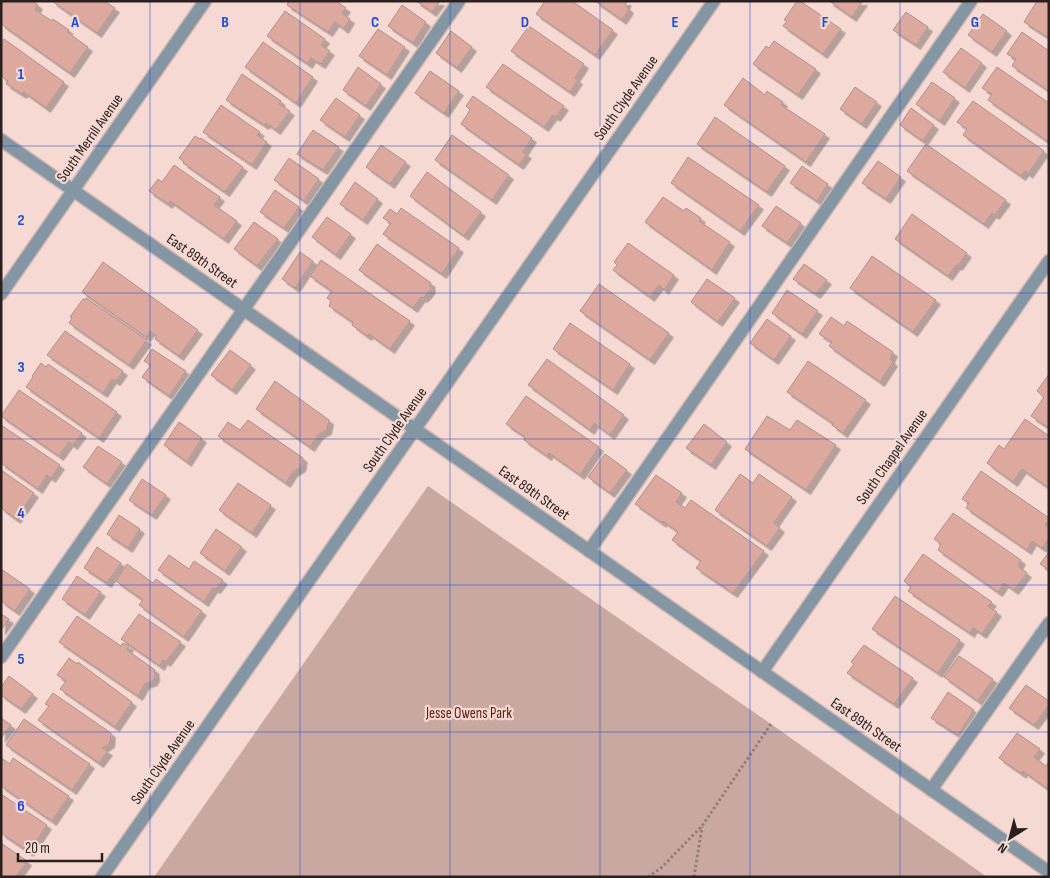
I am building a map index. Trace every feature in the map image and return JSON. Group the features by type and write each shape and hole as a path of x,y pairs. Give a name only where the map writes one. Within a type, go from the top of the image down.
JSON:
{"street":[{"name":"South Merrill Avenue","path":"1,294 205,1"},
{"path":"1,657 458,1"},
{"name":"South Clyde Avenue","path":"102,877 714,1"},
{"path":"589,551 971,1"},
{"name":"East 89th Street","path":"1,140 1049,872"},
{"name":"South Chappel Avenue","path":"762,672 1049,261"},
{"path":"931,790 1049,623"}],"path":[{"path":"648,877 661,868 702,826 771,724"},
{"path":"694,877 702,826"}],"green space":[{"name":"Jesse Owens Park","path":"428,486 771,724 987,877 154,877"}],"building":[{"path":"4,1 33,1 38,5 35,10 69,30 67,32 88,47 70,73 1,24 1,6"},
{"path":"52,1 104,1 115,8 97,33"},
{"path":"289,1 336,1 346,8 342,13 350,19 344,29 335,22 328,32 287,5"},
{"path":"416,1 440,1 432,12"},
{"path":"545,1 572,1 613,30 595,55 536,14"},
{"path":"595,1 627,1 625,5 629,9 622,20"},
{"path":"797,1 800,1 841,29 823,54 783,26 787,21 784,20"},
{"path":"829,1 863,1 852,17"},
{"path":"1037,1 1049,1 1049,38 1024,22"},
{"path":"402,5 426,22 413,43 388,26"},
{"path":"285,11 325,39 321,45 330,51 321,64 311,58 308,64 267,36"},
{"path":"906,12 928,27 916,45 893,30"},
{"path":"983,14 1007,31 992,52 968,35"},
{"path":"529,26 584,64 575,78 578,80 570,92 511,51"},
{"path":"378,29 405,47 387,75 359,56"},
{"path":"451,31 472,47 457,68 436,53"},
{"path":"1022,32 1049,51 1049,91 1012,66 1016,59 1007,54"},
{"path":"4,39 64,82 46,108 24,92 22,94 6,84 8,81 1,76 1,44"},
{"path":"774,41 816,69 798,95 753,64 766,46 769,48"},
{"path":"263,42 313,77 296,103 245,67"},
{"path":"961,48 982,63 965,88 943,72"},
{"path":"503,64 564,106 556,117 553,115 544,127 486,87"},
{"path":"358,67 381,84 366,106 343,90"},
{"path":"997,67 1049,103 1049,139 1047,141 988,100 992,94 982,88"},
{"path":"430,71 459,91 444,113 415,93"},
{"path":"242,74 281,101 279,104 290,111 276,130 266,123 264,125 226,100"},
{"path":"743,78 765,95 767,91 783,102 781,105 825,134 806,162 724,105"},
{"path":"932,82 955,98 940,121 916,104"},
{"path":"855,87 877,102 862,124 840,109"},
{"path":"473,96 532,138 523,152 527,154 519,165 461,124 470,110 466,106"},
{"path":"336,98 360,115 345,137 320,120"},
{"path":"973,101 1044,151 1028,174 1025,171 1021,176 963,135 967,129 957,122"},
{"path":"221,105 260,132 257,135 267,142 252,165 203,132"},
{"path":"911,108 934,125 923,141 900,125"},
{"path":"715,117 785,166 767,192 697,144"},
{"path":"313,130 339,147 323,170 297,154"},
{"path":"452,135 509,175 492,200 435,160"},
{"path":"195,136 201,138 243,167 225,192 183,163 179,158"},
{"path":"926,144 1006,200 995,215 992,213 984,224 907,171"},
{"path":"381,145 406,162 390,184 366,167"},
{"path":"688,157 759,205 740,231 671,183"},
{"path":"289,158 319,179 304,201 274,180"},
{"path":"878,161 901,177 886,199 862,183"},
{"path":"174,165 220,197 214,205 237,221 224,239 170,201 168,204 149,191 158,179 162,182"},
{"path":"802,166 828,184 817,201 790,183"},
{"path":"427,172 481,212 464,236 410,196"},
{"path":"355,182 378,199 363,220 340,204"},
{"path":"275,190 299,207 284,228 260,212"},
{"path":"663,197 684,211 686,208 701,218 699,221 730,242 712,270 645,222"},
{"path":"776,206 801,223 787,243 762,226"},
{"path":"401,208 459,248 442,274 383,234 391,223 383,218 390,209 397,214"},
{"path":"912,214 967,253 948,276 895,239"},
{"path":"327,217 351,234 336,255 312,237"},
{"path":"254,222 278,239 257,266 234,249"},
{"path":"628,243 674,275 664,290 659,285 650,297 613,270 617,265 614,262"},
{"path":"377,244 431,283 431,289 423,298 421,297 413,308 359,270"},
{"path":"300,252 313,261 295,288 282,279"},
{"path":"872,256 936,300 913,332 850,288"},
{"path":"321,260 410,321 390,349 369,334 367,336 352,325 353,322 329,306 331,301 327,298 332,291 310,276"},
{"path":"103,262 198,330 179,356 155,339 157,336 150,331 146,337 82,292"},
{"path":"804,264 827,280 816,294 793,279"},
{"path":"707,279 735,298 718,322 691,302"},
{"path":"599,284 669,333 650,360 580,311"},
{"path":"787,290 818,311 802,334 772,313"},
{"path":"86,298 147,340 129,365 69,323 72,318 70,317 83,299 85,300"},
{"path":"831,317 844,326 847,321 893,352 890,359 893,362 880,382 829,346 832,342 819,334"},
{"path":"767,319 791,336 774,360 750,343"},
{"path":"570,323 630,364 613,390 553,349"},
{"path":"65,331 123,371 116,381 112,379 103,393 47,355"},
{"path":"152,349 186,371 169,396 142,377 151,365 144,361"},
{"path":"230,350 251,365 232,390 211,375"},
{"path":"547,359 624,415 610,435 594,423 590,430 528,385"},
{"path":"808,361 866,400 843,433 832,425 834,424 787,392"},
{"path":"41,363 46,367 48,364 117,412 99,438 26,387"},
{"path":"1049,374 1049,428 1031,416 1044,397 1037,391"},
{"path":"275,381 329,420 327,430 319,434 310,447 256,409"},
{"path":"19,390 82,433 73,445 69,442 59,456 1,416"},
{"path":"526,396 599,447 580,475 549,453 547,456 524,440 525,437 506,424"},
{"path":"767,416 790,430 797,420 836,445 806,490 745,449"},
{"path":"1025,419 1049,436 1049,488 1022,469 1013,482 987,463 999,445 1004,449"},
{"path":"248,420 303,458 300,468 293,472 286,483 218,436 228,422 240,430"},
{"path":"179,422 202,438 187,462 164,445"},
{"path":"704,424 727,442 711,465 686,448"},
{"path":"1,425 60,465 51,478 47,475 38,489 1,463"},
{"path":"98,446 122,462 107,484 83,467"},
{"path":"605,454 627,470 610,493 588,477"},
{"path":"1,470 34,493 16,519 1,508"},
{"path":"981,471 1049,518 1045,525 1049,527 1049,539 1042,548 1032,541 1027,550 966,508 969,503 962,499"},
{"path":"740,474 753,483 759,474 792,497 774,523 780,528 767,546 715,510"},
{"path":"656,475 682,493 676,502 685,508 691,500 764,551 733,593 696,568 701,561 672,540 678,532 635,504"},
{"path":"142,479 166,495 152,515 129,500"},
{"path":"238,483 271,505 252,533 219,510"},
{"path":"953,513 1021,560 1018,566 1027,573 1014,590 1004,583 998,592 938,550 941,544 934,539"},
{"path":"119,515 140,529 128,548 107,534"},
{"path":"216,529 242,547 225,571 200,553"},
{"path":"97,547 121,563 107,583 84,568"},
{"path":"1049,552 1049,570 1040,564"},
{"path":"923,554 992,602 988,606 997,612 982,634 973,628 970,633 908,591 911,587 904,581"},
{"path":"169,555 189,569 194,561 223,580 216,589 213,588 204,602 158,570"},
{"path":"127,564 153,583 156,579 202,611 184,637 139,605 143,600 116,581"},
{"path":"1,569 30,589 15,611 1,601"},
{"path":"77,576 101,592 85,615 62,599"},
{"path":"895,596 960,640 938,673 872,629"},
{"path":"1,614 9,619 1,630"},
{"path":"139,614 181,642 166,662 163,660 160,666 121,639"},
{"path":"77,616 121,646 123,643 129,646 127,650 155,670 153,681 145,684 138,696 59,642"},
{"path":"864,645 913,678 894,704 847,673 854,664 851,662"},
{"path":"959,656 993,679 978,701 944,677"},
{"path":"69,658 77,664 78,662 132,702 115,727 60,689 66,681 57,675"},
{"path":"9,676 33,694 21,709 1,695 1,687"},
{"path":"1026,685 1049,701 1049,705 1034,725 1009,708"},
{"path":"948,692 974,710 958,735 931,718"},
{"path":"53,693 111,733 110,743 102,748 108,751 99,763 38,720 49,706 45,704"},
{"path":"1,718 11,725 1,738"},
{"path":"24,719 90,764 72,790 6,745"},
{"path":"1017,733 1040,749 1034,757 1046,766 1049,761 1049,790 1023,771 1022,774 999,758"},
{"path":"1,758 10,764 13,758 69,796 52,821 1,786"},
{"path":"1,794 47,825 29,852 1,833"},
{"path":"1,843 27,861 16,877 1,877"}]}
